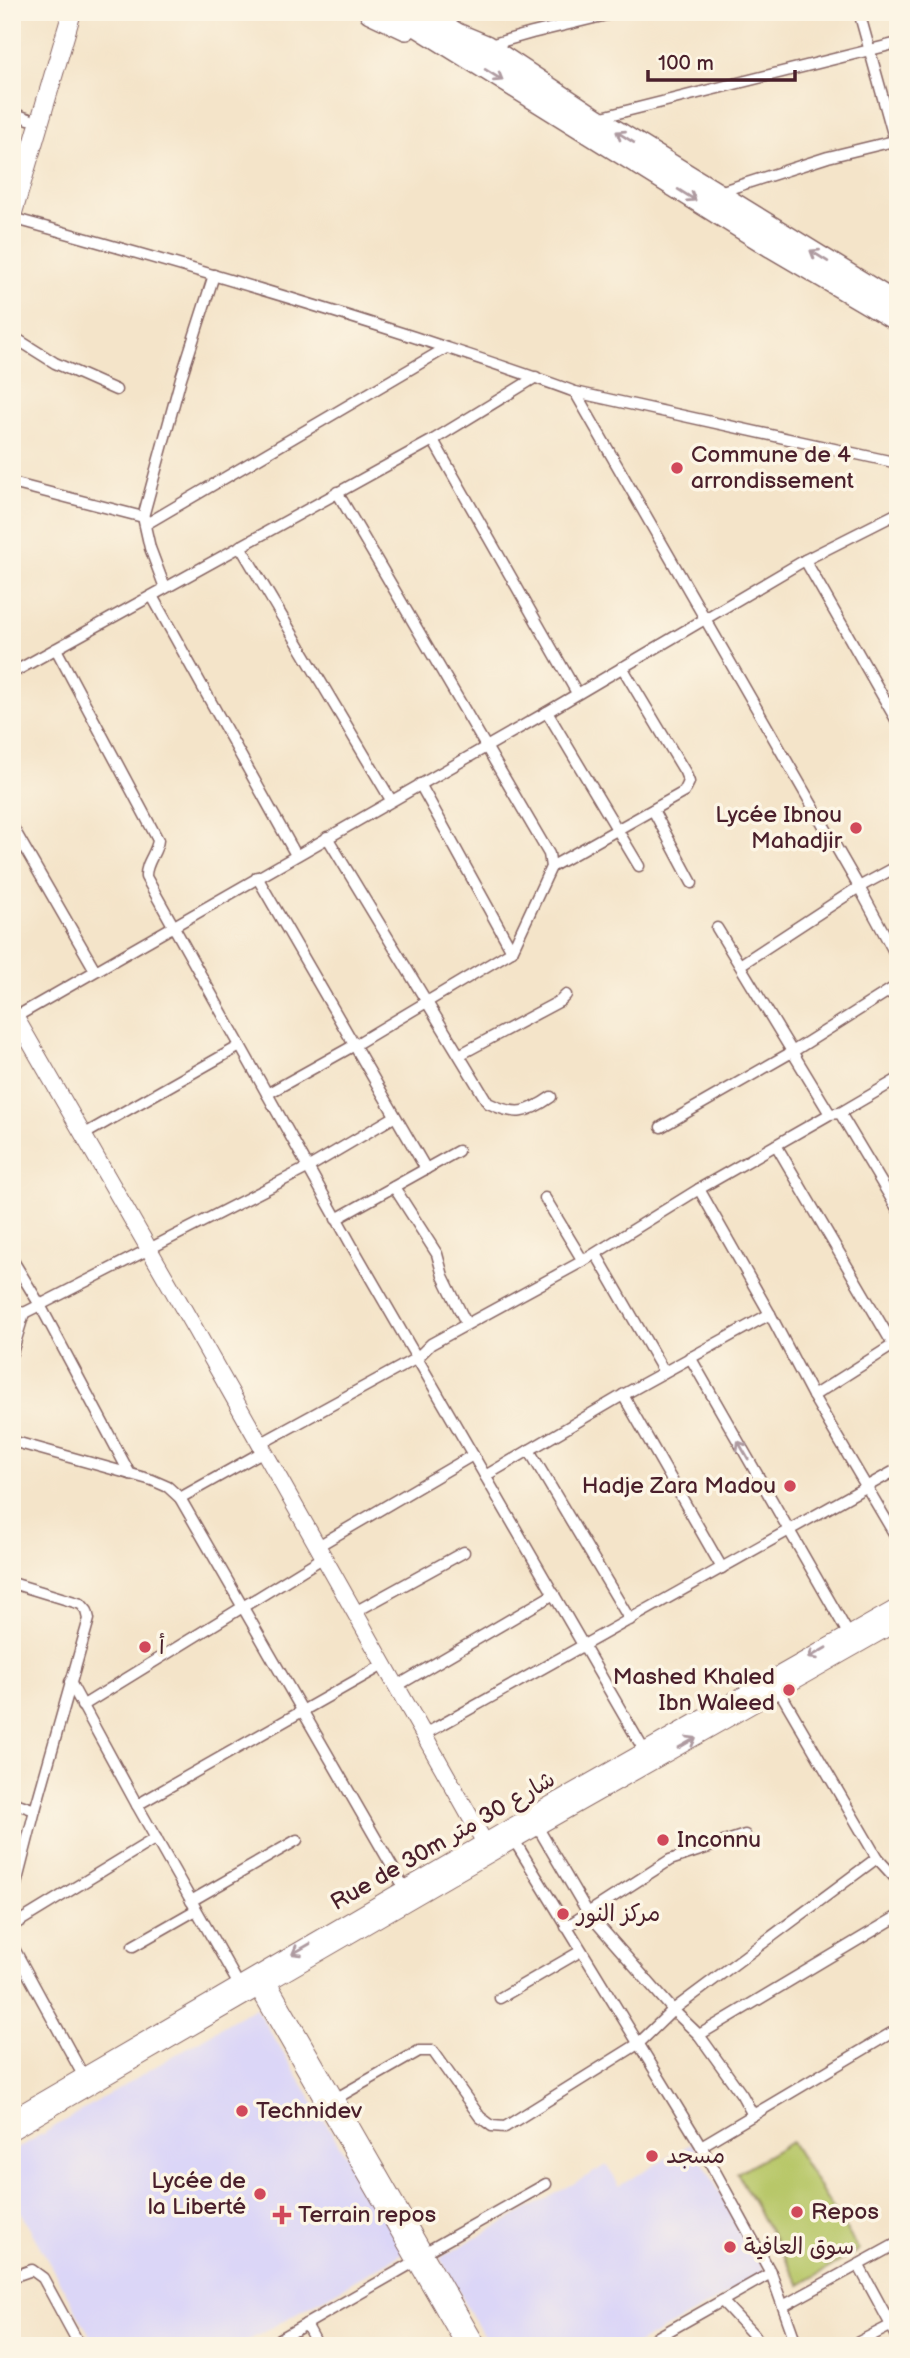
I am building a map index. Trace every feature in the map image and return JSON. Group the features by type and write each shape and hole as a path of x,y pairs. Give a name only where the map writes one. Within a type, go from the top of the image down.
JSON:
{"highway":[{"path":"370,12 454,41 486,46 596,119 898,305"},
{"path":"395,12 454,41 772,247 898,321"},
{"path":"421,12 454,41"},
{"path":"433,12 454,41"}],"main road":[{"path":"12,173 21,116 61,12"},
{"path":"12,217 72,12"}],"street":[{"path":"486,46 619,12"},
{"path":"716,193 828,158 897,144 859,12"},
{"path":"596,119 898,43"},
{"path":"12,217 214,275 536,377 575,392 898,463"},
{"path":"165,588 149,548 143,517 181,378 214,275"},
{"path":"12,336 55,363 116,390"},
{"path":"12,483 143,517 148,523 446,348"},
{"path":"12,673 433,440 536,377"},
{"path":"575,392 898,959"},
{"path":"433,440 577,693"},
{"path":"267,1094 512,951 551,867 549,854 487,745 337,492"},
{"path":"488,1848 13,1016 174,927 805,560 898,513"},
{"path":"240,546 390,800"},
{"path":"805,560 898,723"},
{"path":"152,596 296,855"},
{"path":"56,649 158,840 146,869 146,877 336,1219 645,1752"},
{"path":"551,867 684,792 689,782 622,667"},
{"path":"547,712 639,866"},
{"path":"420,784 512,951"},
{"path":"653,810 692,883"},
{"path":"12,826 95,970"},
{"path":"327,837 461,1054 488,1103 506,1111 525,1112 551,1097"},
{"path":"740,965 859,887 898,866"},
{"path":"257,877 426,1169"},
{"path":"717,928 792,1052 898,1210"},
{"path":"661,1127 792,1052 898,985"},
{"path":"461,1054 559,1002 566,995"},
{"path":"83,1135 240,1046"},
{"path":"180,1498 417,1358 431,1343 596,1254 699,1189 898,1079"},
{"path":"12,1353 18,1311 40,1305 309,1167 394,1117"},
{"path":"776,1145 896,1346 813,1396"},
{"path":"336,1219 458,1151"},
{"path":"394,1187 437,1254 443,1276 466,1323"},
{"path":"699,1189 813,1396 898,1540"},
{"path":"545,1198 583,1261"},
{"path":"596,1254 664,1372"},
{"path":"12,1259 40,1305 130,1474"},
{"path":"485,1476 623,1395 770,1314"},
{"path":"690,1357 849,1635"},
{"path":"623,1395 722,1568"},
{"path":"12,1441 130,1474 168,1487 180,1498 405,1889"},
{"path":"529,1450 630,1620"},
{"path":"82,1706 242,1607 321,1552 473,1455"},
{"path":"425,1734 898,1469"},
{"path":"355,1612 464,1552"},
{"path":"12,1583 81,1604 89,1619 12,1900"},
{"path":"397,1686 554,1594"},
{"name":"Rue de 30m شارع 30 متر","path":"12,2118 776,1684 849,1635 898,1607"},
{"name":"Rue de 30m شارع 30 متر","path":"12,2131 405,1889 488,1848 514,1840 534,1821 645,1752 898,1622"},
{"path":"136,1805 385,1664"},
{"path":"70,1682 193,1906 256,1981 335,2099 465,2346"},
{"path":"776,1684 877,1858 895,1875"},
{"path":"12,1802 35,1810"},
{"path":"534,1821 588,1913 673,2010 699,2035 753,2115"},
{"path":"566,1927 670,1860 745,1835"},
{"path":"12,1926 156,1838"},
{"path":"133,1946 297,1840"},
{"path":"514,1840 701,2146 771,2273 797,2346"},
{"path":"335,2099 419,2051 433,2051 480,2117 492,2126 505,2127 638,2044 673,2010 877,1858"},
{"path":"699,2035 898,1916"},
{"path":"12,1945 84,2077"},
{"path":"500,1998 581,1951"},
{"path":"256,1981 420,2257 478,2346"},
{"path":"701,2146 898,2029"},
{"path":"268,2346 546,2184"},
{"path":"783,2306 898,2244"},
{"path":"859,2266 894,2324 898,2338"},
{"path":"12,2277 32,2270 43,2278 80,2345"},
{"path":"642,2346 771,2273"},
{"path":"722,2301 764,2346"},
{"path":"306,2324 318,2346"},
{"path":"851,2346 894,2324"}],"shaded area":[{"path":"255,2007 405,2252 239,2346 96,2346 12,2197 12,2152"},
{"path":"692,2143 765,2273 634,2346 489,2346 440,2258 607,2165 619,2186"}],"green space":[{"name":"Repos","path":"791,2142 859,2250 800,2285 737,2173"}],"place":[{"name":"Commune de 4 arrondissement","path":"677,468"},
{"name":"Lycée Ibnou Mahadjir","path":"856,828"},
{"name":"Hadje Zara Madou","path":"790,1486"},
{"name":"أ","path":"145,1647"},
{"name":"Mashed Khaled Ibn Waleed","path":"789,1690"},
{"name":"Inconnu","path":"663,1840"},
{"name":"مركز النور","path":"563,1914"},
{"name":"Technidev","path":"242,2111"},
{"name":"مسجد","path":"652,2156"},
{"name":"Lycée de la Liberté","path":"260,2194"},
{"name":"Repos","path":"797,2212"},
{"name":"Terrain repos","path":"282,2215"},
{"name":"سوق العافية","path":"730,2247"}]}
